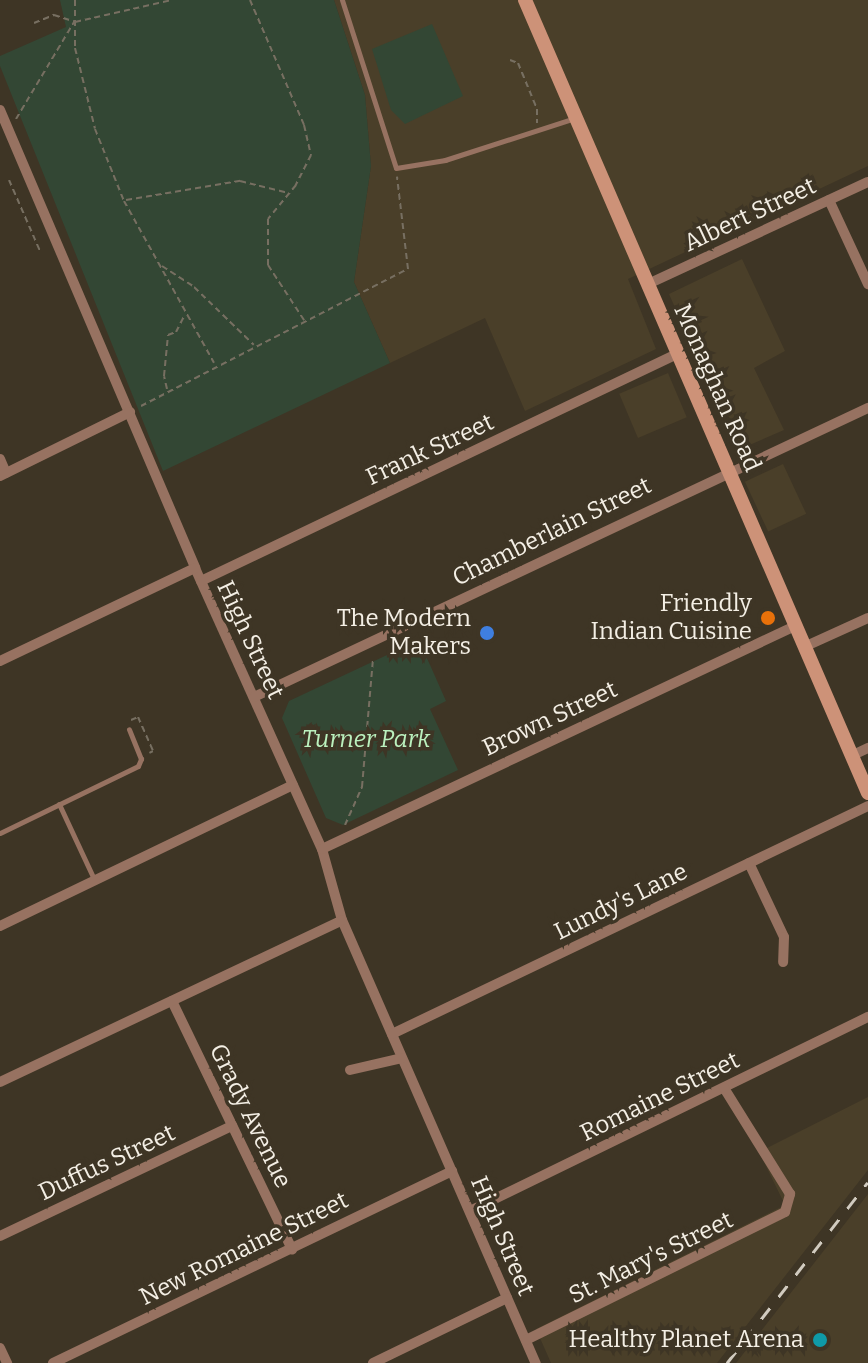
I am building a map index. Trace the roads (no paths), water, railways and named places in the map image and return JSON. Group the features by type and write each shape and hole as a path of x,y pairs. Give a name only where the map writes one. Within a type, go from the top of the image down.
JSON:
{"main road":[{"name":"Monaghan Road","path":"525,0 868,793"}],"street":[{"name":"High Street","path":"0,110 195,568 322,849 342,920 536,1363"},
{"name":"Albert Street","path":"648,284 868,182"},
{"path":"829,200 868,284"},
{"name":"Frank Street","path":"201,581 677,354"},
{"name":"Chamberlain Street","path":"254,697 868,408"},
{"path":"0,459 3,474 130,412"},
{"path":"0,661 195,568"},
{"path":"804,647 868,618"},
{"name":"Brown Street","path":"322,849 795,626"},
{"path":"853,755 868,748"},
{"path":"0,926 293,785"},
{"name":"Lundy's Lane","path":"392,1034 868,806"},
{"path":"749,863 784,937 783,962"},
{"path":"0,1082 342,920"},
{"name":"Grady Avenue","path":"172,1001 292,1249"},
{"name":"Romaine Street","path":"470,1211 868,1017"},
{"path":"350,1070 402,1058"},
{"name":"St. Mary's Street","path":"526,1340 773,1222 788,1205 790,1194 782,1177 724,1088"},
{"name":"Duffus Street","path":"0,1236 232,1126"},
{"name":"New Romaine Street","path":"53,1363 452,1171"},
{"path":"373,1363 507,1298"},
{"path":"0,1348 7,1363"}],"lane":[{"path":"342,0 396,168 445,160 576,117"},
{"path":"0,833 138,766 140,757 127,726"},
{"path":"59,804 96,881"}],"railway":[{"path":"727,1363 868,1182"}],"place":[{"name":"Friendly Indian Cuisine","path":"768,618"},
{"name":"The Modern Makers","path":"487,633"},
{"name":"Healthy Planet Arena","path":"820,1340"}],"park label":[{"name":"Turner Park","path":"366,740"}]}
